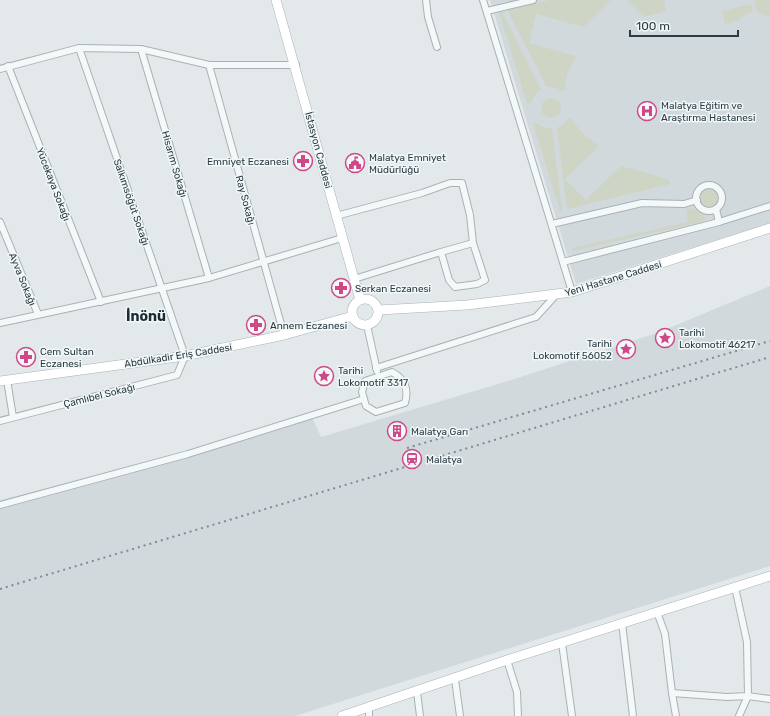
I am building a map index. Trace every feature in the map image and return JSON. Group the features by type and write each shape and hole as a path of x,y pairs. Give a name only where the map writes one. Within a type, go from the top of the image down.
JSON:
{"main road":[{"name":"İstasyon Caddesi","path":"276,0 296,65 360,300"},
{"name":"Yeni Hastane Caddesi","path":"379,310 467,305 572,292 770,228"},
{"path":"360,300 371,300 375,302 379,310 377,318 371,324 367,325 358,323 353,316 353,307 360,300"},
{"name":"Abdülkadir Eriş Caddesi","path":"3,380 185,356 284,335 353,316"},
{"path":"342,716 369,712 418,692 507,660 770,576"}],"street":[{"path":"426,0 428,17 437,47"},
{"path":"483,0 572,292"},
{"path":"487,11 531,0"},
{"path":"0,69 79,48 141,49 209,65 296,65"},
{"name":"Salkımsöğüt Sokağı","path":"79,48 185,356"},
{"name":"Hisarım Sokağı","path":"141,49 209,278"},
{"name":"Ray Sokağı","path":"209,65 262,262 284,335"},
{"name":"Yücekaya Sokağı","path":"8,66 101,302"},
{"path":"336,216 422,193 450,183 462,184 470,215 473,243 484,280 477,284 455,287 449,280 441,252"},
{"path":"716,209 704,209 697,200 698,192 704,186 708,185 717,187 722,194 721,202 716,209 719,222"},
{"path":"552,224 642,203 684,204 697,200"},
{"path":"563,262 719,222 770,206"},
{"name":"Ayva Sokağı","path":"0,222 38,314"},
{"path":"0,323 209,278 342,238"},
{"path":"354,279 473,243"},
{"path":"376,368 536,317 556,295"},
{"path":"367,325 379,376"},
{"name":"Çamlıbel Sokağı","path":"0,421 177,375 185,356"},
{"path":"392,372 401,377 407,394 405,403 376,412 366,406 364,399 362,392 365,381 392,372"},
{"path":"3,380 13,417"},
{"path":"0,505 188,454 364,399"},
{"path":"735,587 747,642 748,696 739,716"},
{"path":"657,612 665,634 676,716"},
{"path":"622,623 632,716"},
{"path":"562,643 572,716"},
{"path":"507,660 517,692 518,716"},
{"path":"455,679 460,716"},
{"path":"418,692 420,716"},
{"path":"672,692 727,697 748,696 770,699"}],"shaded area":[{"name":"Malatya Eğitim ve Araştırma Hastanesi","path":"490,0 770,0 770,223 576,284"},
{"path":"770,286 770,566 295,716 0,716 0,505 311,415 321,437 508,381 657,333"}],"green space":[{"path":"550,0 611,0 584,27 536,14 529,43 576,56 567,75 564,92 554,87 547,87 507,10"},
{"path":"627,0 664,0 666,11 644,17"},
{"path":"754,0 770,0 770,17 757,12"},
{"path":"751,4 753,12 746,14 739,20 725,24 722,11"},
{"path":"499,12 502,12 541,89 535,95 531,103 527,103"},
{"path":"551,98 558,101 561,108 558,115 551,118 544,115 541,108 544,101"},
{"path":"570,117 582,133 599,146 565,179 586,200 621,166 668,179 670,184 567,209 557,128 564,124"},
{"path":"533,123 552,129 562,210 560,211"},
{"path":"709,188 716,191 719,198 716,205 709,208 702,205 699,198 702,191"},
{"path":"693,208 704,216 705,221 573,251 572,248 688,222 686,210"}],"railway":[{"path":"407,448 770,341"},
{"path":"0,589 770,357"}],"place":[{"name":"Malatya Eğitim ve Araştırma Hastanesi","path":"647,111"},
{"name":"Emniyet Eczanesi","path":"303,161"},
{"name":"Malatya Emniyet Müdürlüğü","path":"355,163"},
{"name":"Serkan Eczanesi","path":"341,288"},
{"name":"Annem Eczanesi","path":"256,325"},
{"name":"Tarihi Lokomotif 46217","path":"665,338"},
{"name":"Tarihi Lokomotif 56052","path":"626,349"},
{"name":"Cem Sultan Eczanesi","path":"26,357"},
{"name":"Tarihi Lokomotif 3317","path":"324,376"},
{"name":"Malatya Garı","path":"397,431"},
{"name":"Malatya","path":"412,459"}],"district":[{"name":"İnönü","path":"146,316"}]}
